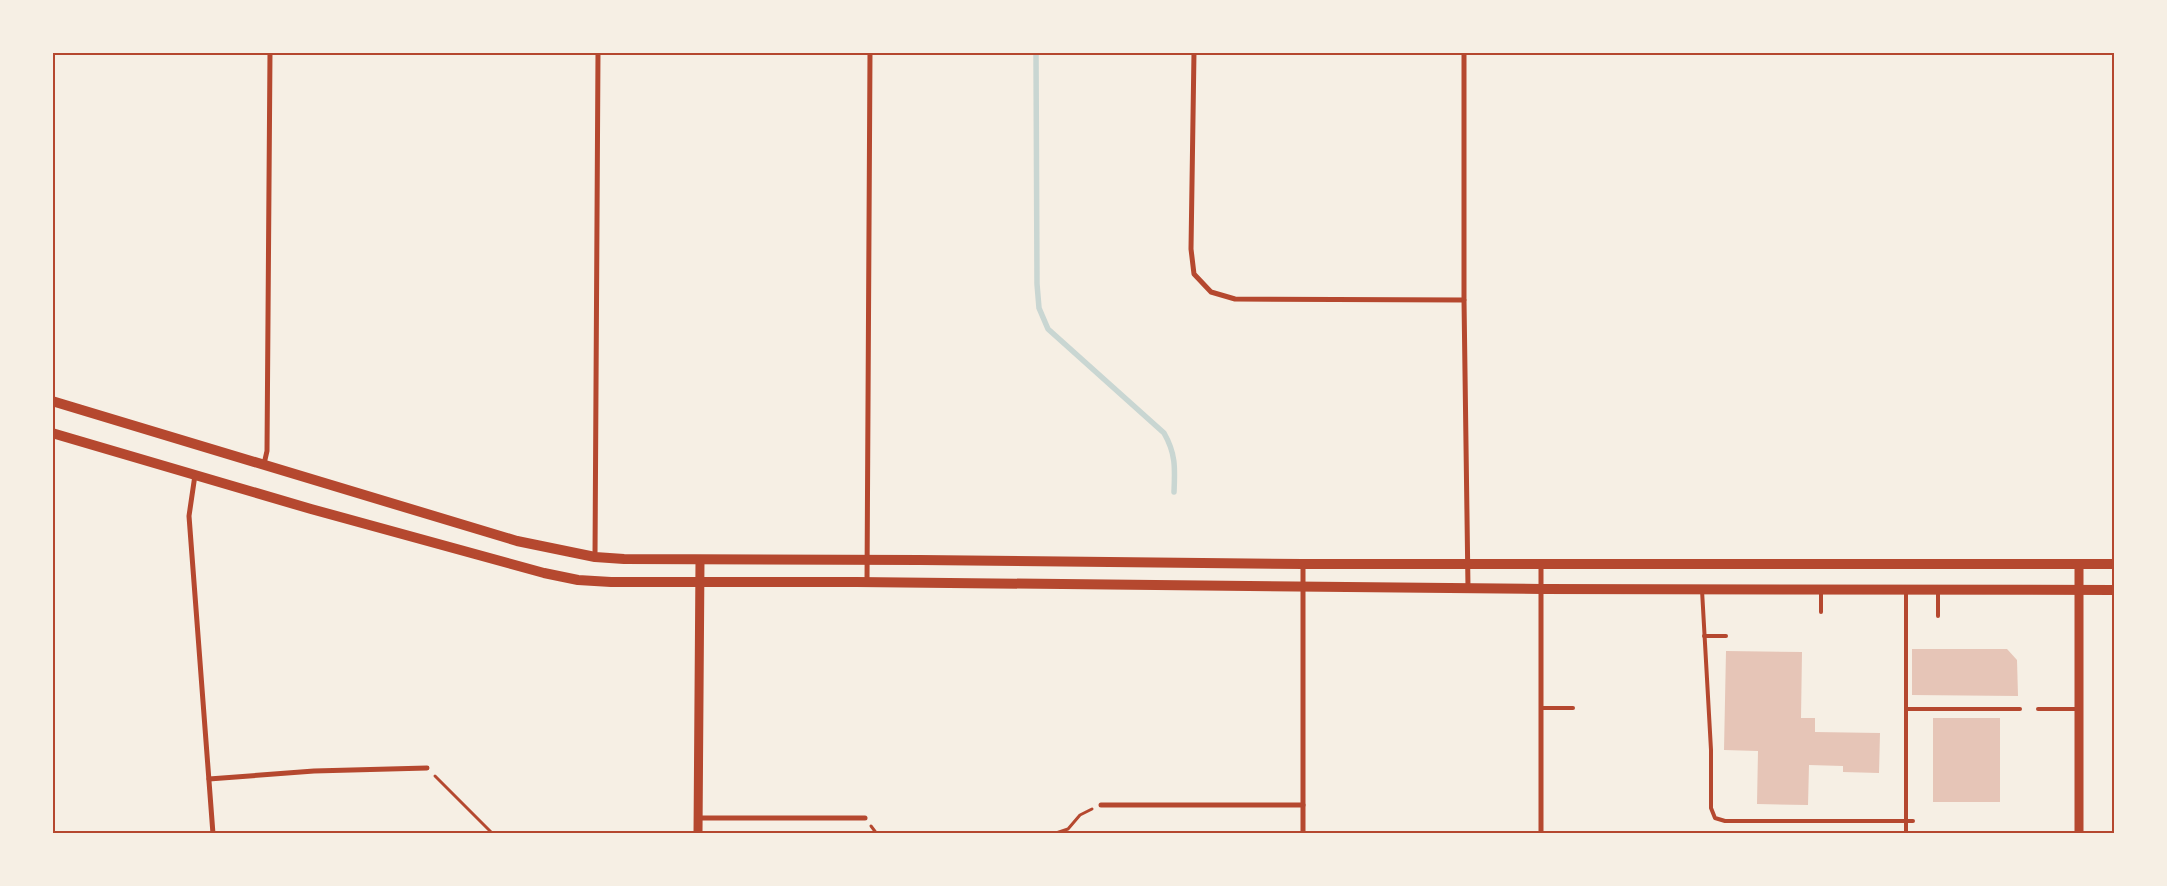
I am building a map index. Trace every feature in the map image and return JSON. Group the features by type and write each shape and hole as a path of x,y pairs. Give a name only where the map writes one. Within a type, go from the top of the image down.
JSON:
{"main road":[{"path":"52,401 517,541 595,557 624,560 1303,564 2114,564"},
{"path":"52,434 195,474 310,509 544,573 578,580 611,582 867,582 1542,589 2114,590"}],"street":[{"path":"264,464 267,451 270,52"},
{"path":"595,557 598,52"},
{"path":"867,582 870,52"},
{"path":"1194,52 1191,249 1194,274 1210,292 1235,299 1464,300"},
{"path":"1464,52 1464,300 1468,588"},
{"path":"195,474 189,516 213,834"},
{"path":"698,834 700,560"},
{"path":"1541,563 1541,834"},
{"path":"1302,834 1303,564"},
{"path":"2079,564 2079,834"},
{"path":"208,779 314,771 427,768"},
{"path":"1101,805 1303,805"},
{"path":"697,818 865,818"}],"lane":[{"path":"1702,589 1711,750 1711,808 1715,818 1725,821 1914,821"},
{"path":"1821,589 1821,612"},
{"path":"1906,590 1906,834"},
{"path":"1938,590 1938,616"},
{"path":"1704,636 1726,636"},
{"path":"1899,638 1906,638"},
{"path":"1899,685 1906,685"},
{"path":"1542,708 1573,708"},
{"path":"1906,709 2020,709"},
{"path":"2038,709 2080,709"}],"path":[{"path":"427,768 493,834"},
{"path":"1038,834 1068,829 1080,816 1101,805"}],"building":[{"path":"1912,649 2007,649 2017,660 2018,696 1912,695"},
{"path":"1726,651 1802,652 1801,718 1815,718 1815,732 1880,733 1879,773 1843,772 1843,766 1809,765 1808,805 1757,804 1758,751 1724,750"},
{"path":"1933,718 2000,718 2000,802 1933,802"}],"waterway":[{"path":"1036,52 1037,284 1039,308 1048,329 1164,433 1171,448 1174,461 1174,492"}]}
